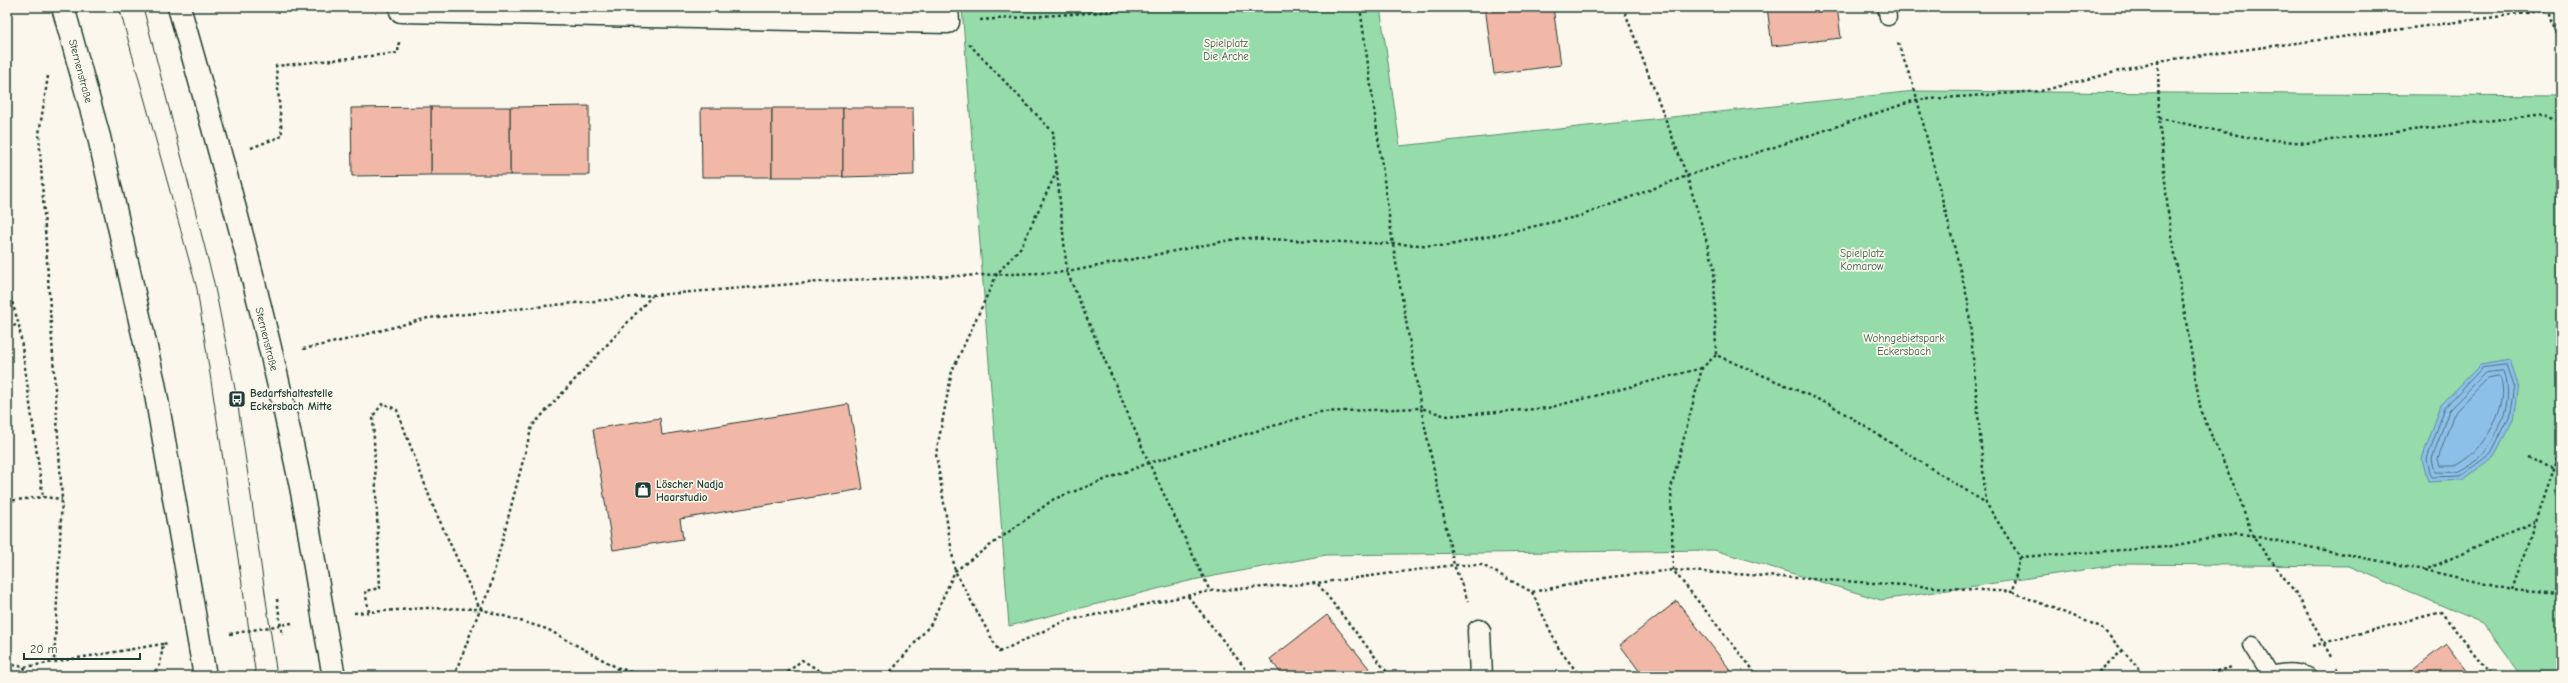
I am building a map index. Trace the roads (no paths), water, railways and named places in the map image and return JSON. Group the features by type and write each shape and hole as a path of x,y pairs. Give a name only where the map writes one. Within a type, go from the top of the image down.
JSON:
{"street":[{"name":"Sternenstraße","path":"63,7 99,137 154,383 200,640 205,676"},
{"name":"Sternenstraße","path":"179,7 222,158 271,355 300,483 322,618 334,676"},
{"path":"401,12 948,15"},
{"path":"1479,631 1481,676"}],"lane":[{"path":"2252,644 2271,676 2281,672 2298,672 2308,676"}],"water":[{"path":"2510,360 2518,384 2513,420 2494,456 2463,480 2428,482 2422,459 2441,405 2480,365"}],"tram line":[{"path":"119,7 197,289 256,676"},
{"path":"143,7 214,283 237,399 277,676"}],"place":[{"name":"Bedarfshaltestelle Eckersbach Mitte","path":"237,399"},
{"name":"Löscher Nadja Haarstudio","path":"643,490"}],"park label":[{"name":"Spielplatz Die Arche","path":"1226,49"},
{"name":"Spielplatz Komarow","path":"1862,259"},
{"name":"Wohngebietspark Eckersbach","path":"1904,344"}]}
